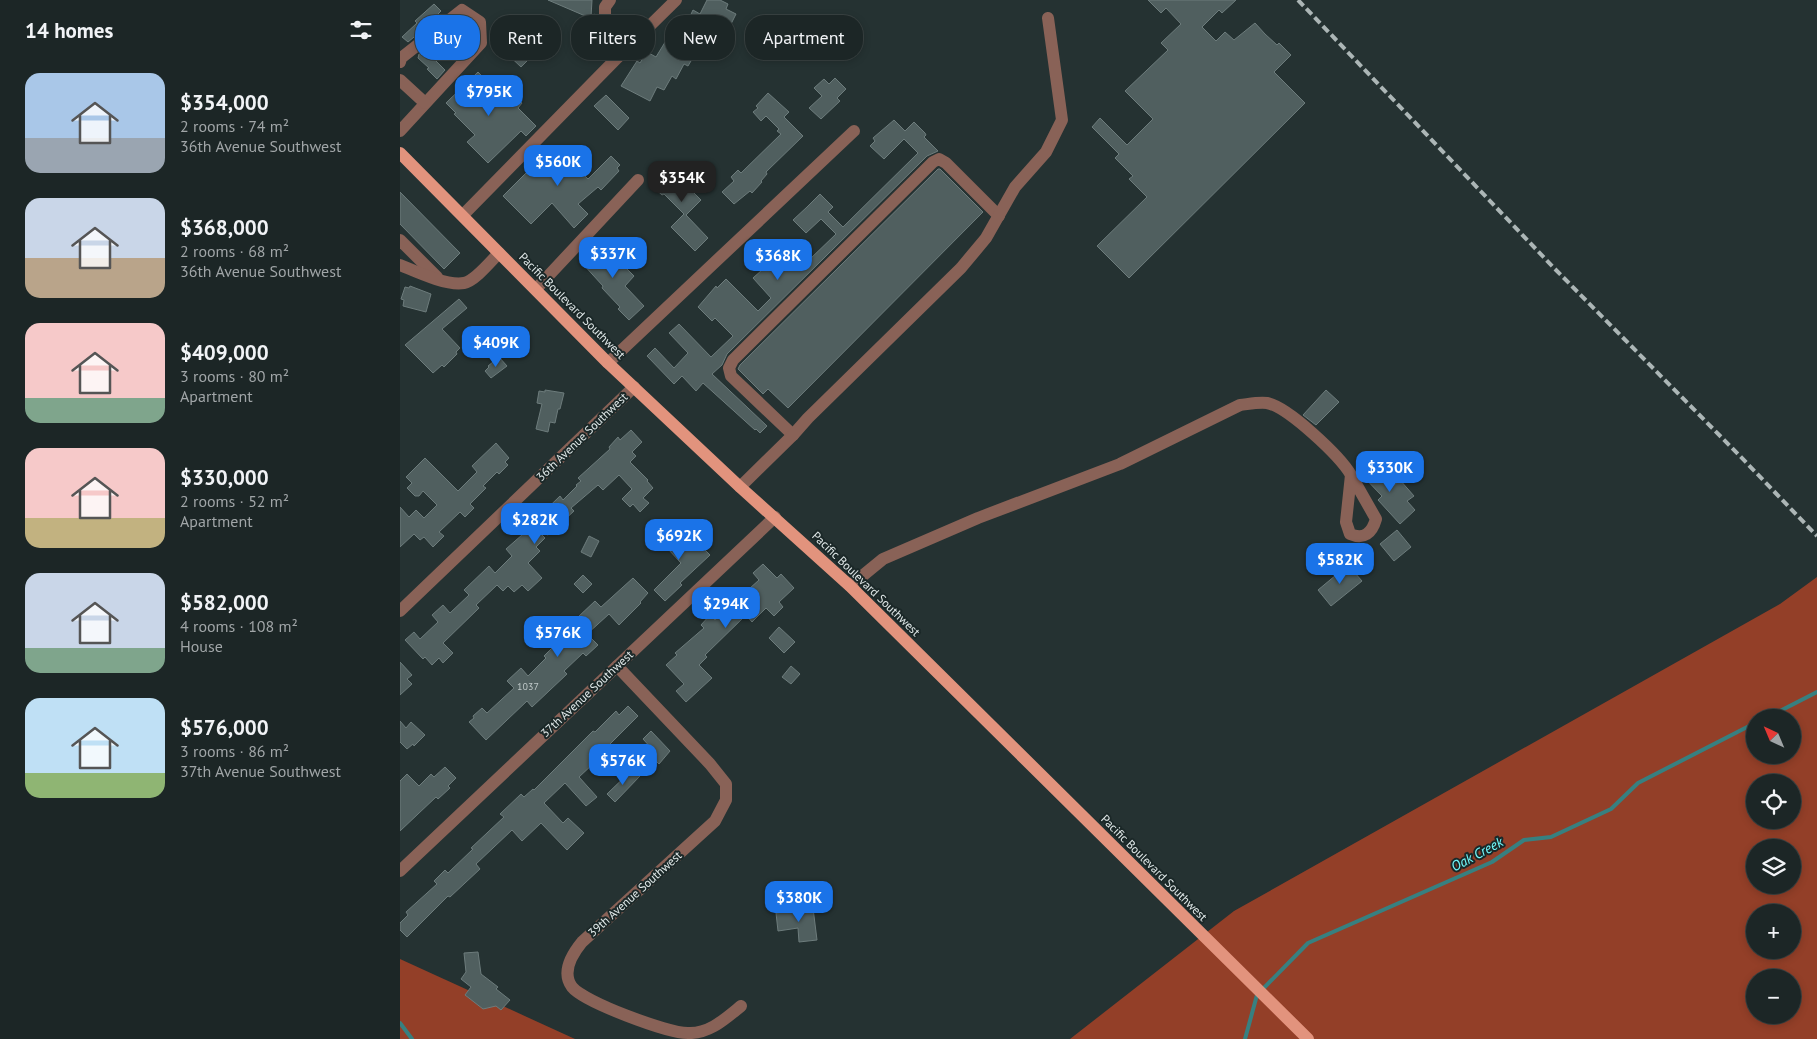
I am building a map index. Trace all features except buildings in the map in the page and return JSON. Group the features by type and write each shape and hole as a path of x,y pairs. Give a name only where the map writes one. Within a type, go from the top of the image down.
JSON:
{"main road":[{"name":"Pacific Boulevard Southwest","path":"400,153 608,363 740,487 850,586 1308,1039"}],"street":[{"path":"605,15 605,7 610,0"},
{"path":"655,21 676,0"},
{"path":"400,62 401,58 462,10 480,22 481,43 400,131"},
{"path":"740,487 961,268 986,238 1016,187 1046,152 1062,120 1048,18"},
{"path":"462,215 615,60"},
{"path":"400,80 425,103"},
{"path":"608,363 854,131"},
{"path":"794,435 731,376 729,368 733,360 933,162 939,159 946,162 999,216"},
{"path":"536,289 638,180"},
{"path":"400,240 440,280"},
{"path":"400,266 448,283 465,283 481,271 499,252"},
{"name":"36th Avenue Southwest","path":"400,611 634,388"},
{"path":"850,586 883,559 978,518 1120,464 1240,406 1268,403 1280,408 1337,456 1352,475"},
{"name":"37th Avenue Southwest","path":"400,871 775,517"},
{"name":"39th Avenue Southwest","path":"617,666 710,764 726,784 726,800 715,820 582,942 572,955 568,970 569,979 572,986 590,1000 666,1030 688,1034 703,1031 718,1024 741,1006"}],"shaded area":[{"path":"1817,577 1817,1039 1070,1039 1234,911 1780,604"},
{"path":"400,959 575,1039 400,1039"}],"waterway":[{"name":"Oak Creek","path":"1784,709 1817,692"},
{"name":"Oak Creek","path":"1245,1039 1257,995 1308,943 1492,862 1524,840 1551,837 1611,809 1638,783 1746,728"},
{"name":"Oak Creek","path":"400,1023 412,1039"}],"railway":[{"path":"1298,0 1554,268 1817,536"}]}
